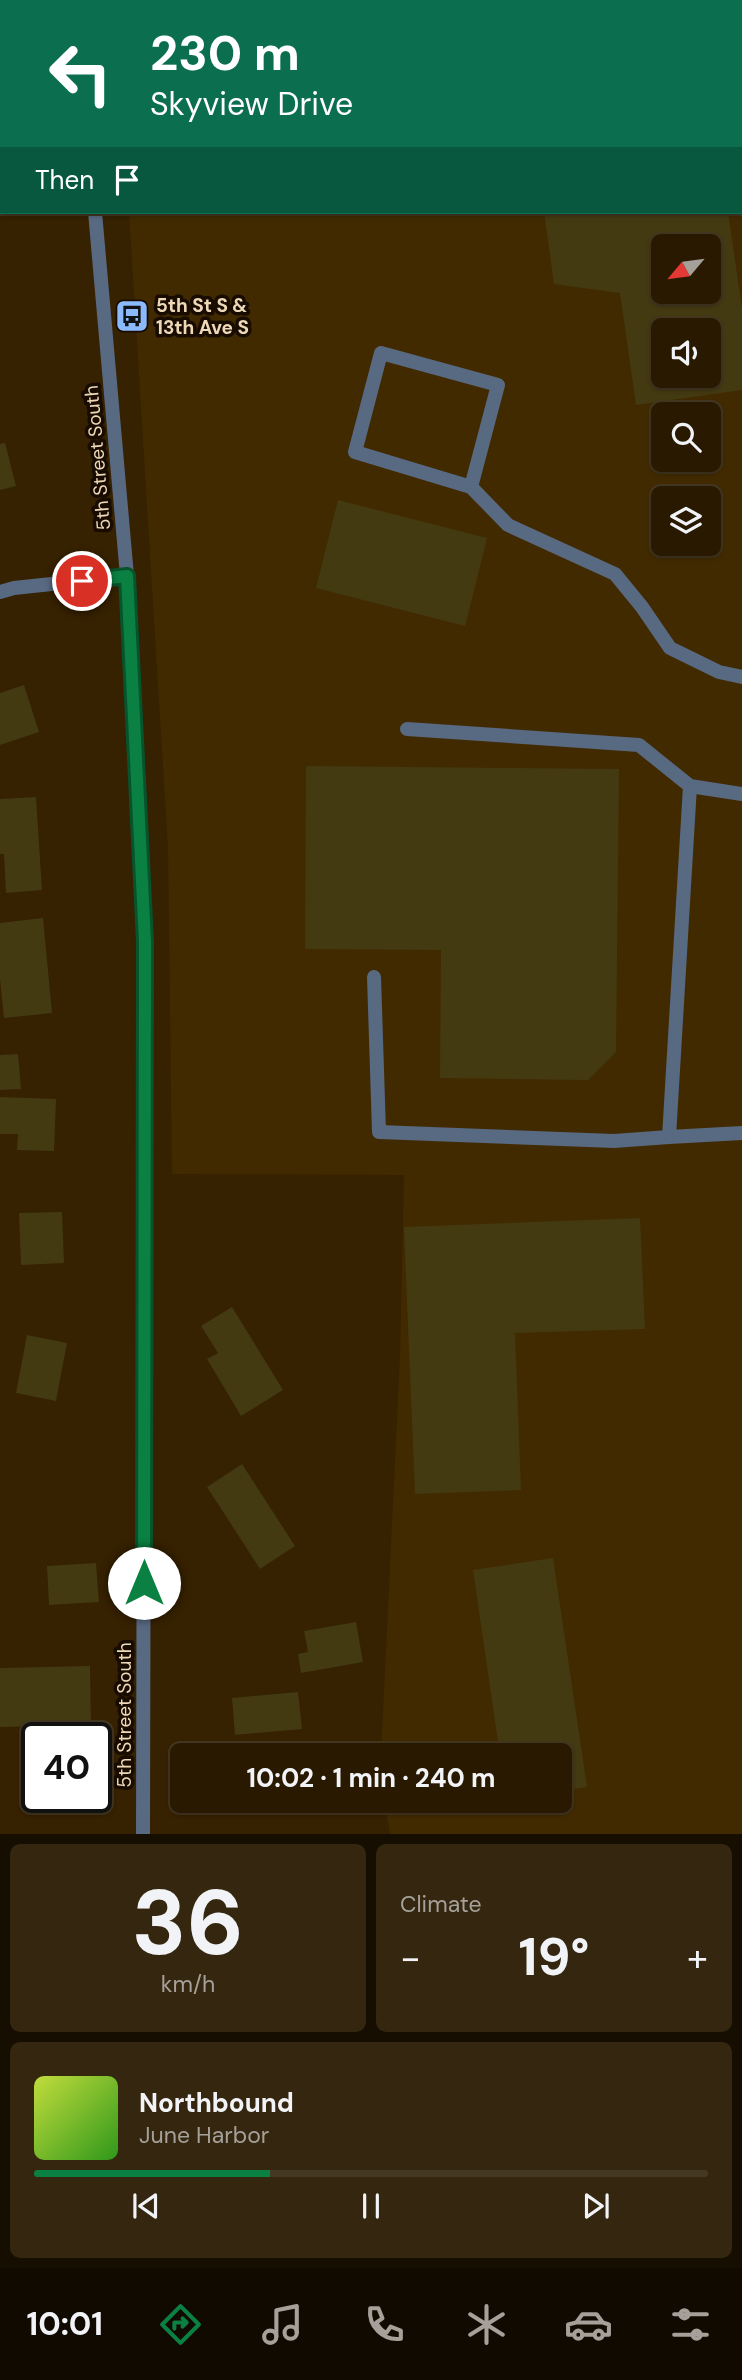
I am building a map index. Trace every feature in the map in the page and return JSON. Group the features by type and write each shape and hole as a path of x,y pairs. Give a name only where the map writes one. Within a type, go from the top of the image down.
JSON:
{"street":[{"name":"5th Street South","path":"95,214 127,576 145,942 143,1834"},
{"path":"471,487 498,385 381,353 355,452 471,487 508,525 615,574 670,648 719,672 742,677"},
{"path":"0,592 14,588 127,576"},
{"path":"407,729 639,745 690,786 742,794"},
{"path":"669,1137 690,786"},
{"path":"374,977 379,1132 614,1141 742,1133"}],"shaded area":[{"path":"129,214 742,214 742,1834 390,1834 386,1813 572,1813 572,1743 382,1743 400,1356 404,1175 172,1174 168,848"}],"building":[{"path":"544,214 728,214 742,309 742,390 636,405 620,293 554,284"},
{"path":"5,443 16,486 0,490 0,444"},
{"path":"338,500 487,538 465,626 316,588"},
{"path":"24,685 39,732 0,745 0,693"},
{"path":"306,766 619,769 616,1052 588,1080 440,1078 441,950 305,949"},
{"path":"36,797 42,890 6,893 4,854 0,854 0,799"},
{"path":"43,918 52,1013 4,1018 0,979 0,923"},
{"path":"18,1054 21,1089 0,1090 0,1055"},
{"path":"0,1097 56,1099 54,1151 17,1150 18,1134 0,1134"},
{"path":"62,1212 64,1263 21,1265 19,1213"},
{"path":"640,1218 645,1329 515,1333 521,1490 415,1494 404,1227"},
{"path":"232,1307 283,1390 241,1416 207,1359 218,1353 201,1326"},
{"path":"27,1335 67,1343 56,1401 16,1393"},
{"path":"242,1464 295,1546 260,1569 207,1487"},
{"path":"553,1558 587,1787 572,1789 572,1743 498,1743 473,1570"},
{"path":"96,1563 99,1602 49,1605 47,1566"},
{"path":"356,1622 363,1662 301,1673 298,1654 308,1652 304,1631"},
{"path":"90,1666 91,1722 21,1722 21,1727 0,1727 0,1668"},
{"path":"298,1692 302,1729 235,1735 232,1698"}],"place":[{"name":"5th St S & 13th Ave S","path":"132,316"}],"route":[{"path":"82,581 127,576 145,942 144,1583"}]}
